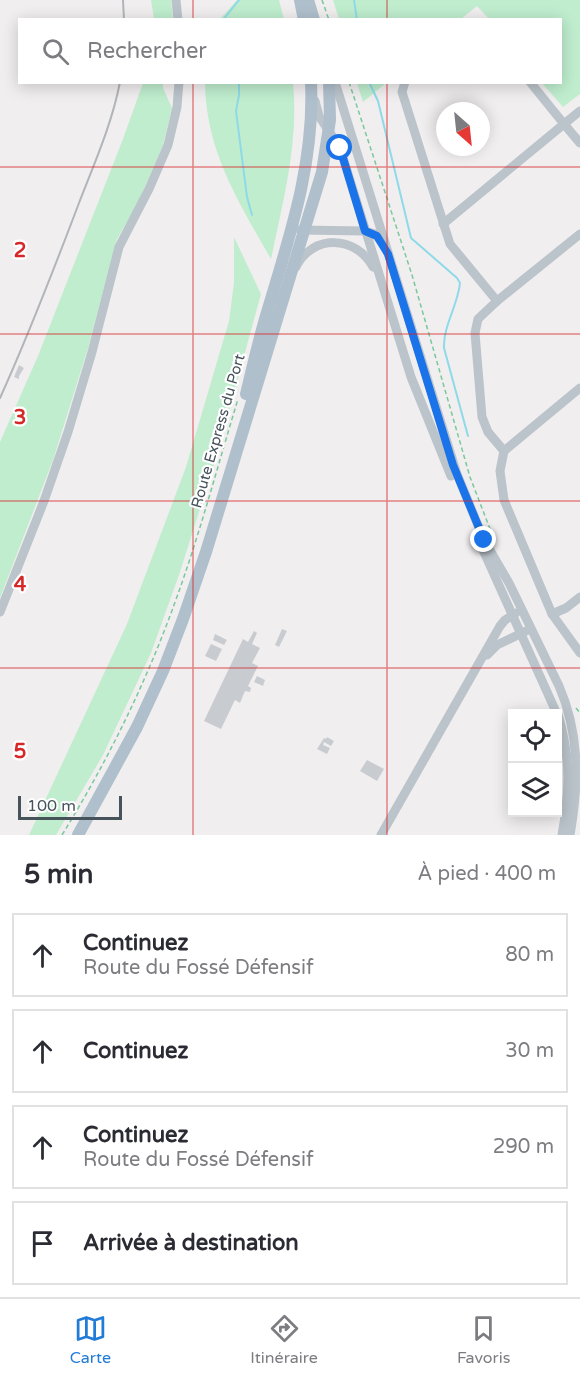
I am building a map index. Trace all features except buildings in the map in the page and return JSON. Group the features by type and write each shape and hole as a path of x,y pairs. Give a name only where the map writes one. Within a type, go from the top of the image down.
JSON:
{"main road":[{"path":"300,0 304,18"},
{"path":"310,0 315,18"},
{"name":"Route Express du Port","path":"78,835 121,760 153,694 186,612 322,172 330,130 329,84"},
{"name":"Route Express du Port","path":"70,835 108,769 146,691 181,603 235,432 264,321 301,198 306,167 312,86"}],"street":[{"path":"176,0 178,18"},
{"path":"0,612 44,501 68,432 92,352 118,247 149,189 168,145 177,107 179,84"},
{"path":"336,84 459,481 482,535 561,690 576,757 577,788 574,816"},
{"path":"404,84 402,92 450,244 497,301"},
{"path":"532,84 580,143"},
{"path":"312,86 317,112 340,148 411,376 466,512 555,709"},
{"path":"443,224 580,111"},
{"path":"286,247 296,232 304,230 365,231 377,236 388,254"},
{"path":"504,451 488,432 482,417 475,333 478,319 580,234"},
{"path":"293,270 302,256 313,248 325,243 342,243 366,257 384,291"},
{"path":"580,388 504,451 500,477 504,500 552,614 580,653"},
{"path":"552,614 566,608 580,597"},
{"path":"381,835 500,626 522,611"},
{"path":"480,664 495,647 531,629"},
{"path":"562,725 576,757 569,781 562,835"},
{"path":"570,835 580,792"}],"path":[{"path":"322,0 327,18"},
{"path":"350,84 410,269 470,477 497,546"},
{"path":"62,835 116,738 165,627 187,567 238,398"}],"green space":[{"path":"151,0 171,0 173,18 154,18"},
{"path":"237,0 279,0 284,18 221,18"},
{"path":"333,0 580,0 580,94 563,107 543,84 562,84 562,18 488,18 477,6 462,18 339,18"},
{"path":"143,84 163,84 172,108 163,145 138,203 117,239 88,348 53,460 0,598 0,442 38,356"},
{"path":"205,84 293,84 292,149 271,259 226,175 211,131"},
{"path":"358,84 385,84 363,102"},
{"path":"234,237 261,294 214,465 179,575 151,653 103,755 56,835 29,835 127,624 186,467 229,321 234,283"}],"waterway":[{"path":"225,18 239,0"},
{"path":"354,0 357,18"},
{"path":"239,84 236,111 247,197 252,215"},
{"path":"370,84 378,101 411,238 460,283 444,340 444,348 468,436"}],"railway":[{"path":"123,0 124,18"},
{"path":"0,398 41,301 96,159 119,84"}],"route":[{"path":"340,148 365,231 377,236 388,254 453,465 484,540"}]}
